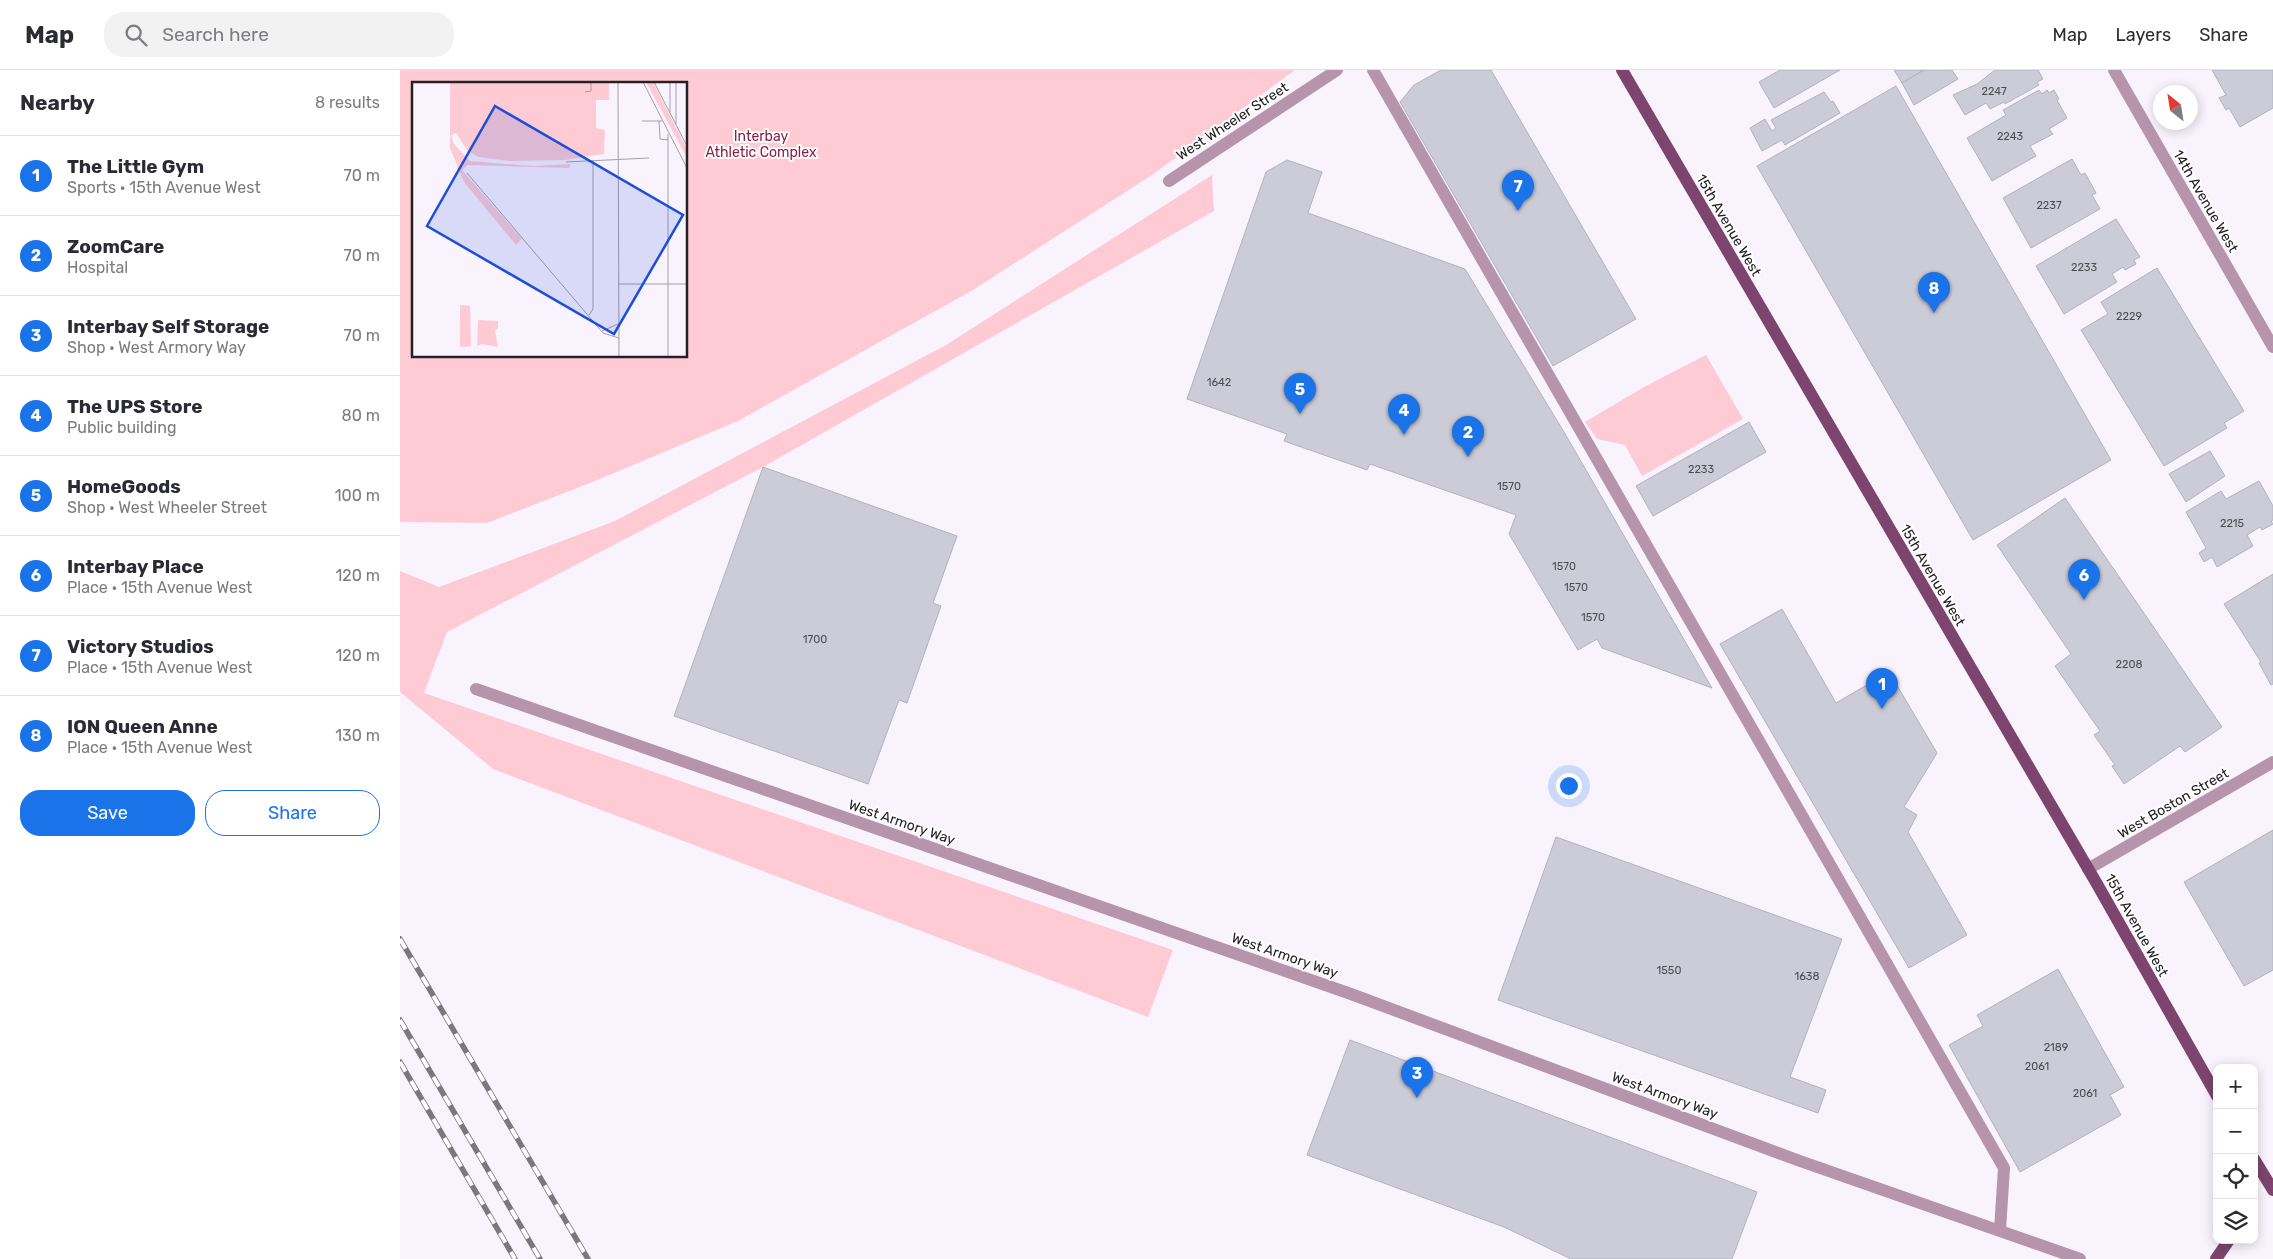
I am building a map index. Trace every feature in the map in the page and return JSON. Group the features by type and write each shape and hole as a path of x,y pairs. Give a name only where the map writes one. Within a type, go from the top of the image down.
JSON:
{"main road":[{"name":"15th Avenue West","path":"1622,70 2088,869 2213,1089"},
{"path":"2258,1165 2273,1190"},
{"path":"2216,1259 2226,1244"}],"street":[{"name":"West Wheeler Street","path":"1169,181 1337,70"},
{"path":"1373,70 1691,620 1779,778 2004,1168 2000,1230"},
{"name":"14th Avenue West","path":"2114,70 2273,347"},
{"name":"West Armory Way","path":"476,689 1351,994 1800,1161 2080,1259"},
{"name":"West Boston Street","path":"2088,869 2273,762"}],"green space":[{"name":"Interbay Athletic Complex","path":"400,70 1295,70 1152,175 973,290 738,421 595,481 487,523 400,522"},
{"path":"1212,175 1214,211 763,467 447,632 424,693 1173,950 1148,1017 493,769 400,692 400,571 439,587 615,521 946,345"},
{"path":"1706,355 1743,419 1642,476 1625,445 1597,439 1585,422 1644,387"}],"building":[{"path":"1441,70 1491,70 1636,319 1553,366 1400,102 1414,85"},
{"path":"1780,70 1840,70 1774,108 1759,82"},
{"path":"1894,70 1924,70 1902,83"},
{"path":"1924,70 1952,70 1958,79 1914,105 1902,83"},
{"path":"1995,70 2038,70 2043,79 2037,82 2039,85 2005,104 2004,102 1990,109 1986,103 1965,115 1953,95 1977,84"},
{"path":"2212,70 2273,70 2273,108 2240,127 2229,108 2226,110 2219,98 2226,95"},
{"path":"1896,86 2111,460 1973,540 1757,166"},
{"path":"2039,90 2042,94 2047,90 2049,93 2054,90 2067,118 2049,129 2053,134 2030,146 2036,156 1992,181 1967,138 2006,115 2003,110"},
{"path":"1824,92 1831,102 1833,101 1840,113 1785,145 1782,140 1762,151 1750,128 1765,119 1772,131 1776,128 1771,120"},
{"path":"2072,159 2081,175 2085,173 2096,193 2092,195 2100,209 2031,248 2003,198"},
{"path":"1287,160 1322,172 1308,213 1465,269 1564,432 1712,688 1602,648 1597,639 1578,650 1509,534 1516,515 1370,464 1367,470 1284,441 1287,434 1187,399 1266,172"},
{"path":"2116,219 2140,257 2134,260 2136,264 2125,270 2123,267 2112,274 2117,282 2064,314 2036,266"},
{"path":"2157,268 2244,411 2224,423 2227,428 2164,466 2081,330 2108,314 2101,302"},
{"path":"1749,422 1766,452 1653,516 1636,486"},
{"path":"2210,451 2225,476 2186,502 2169,474"},
{"path":"763,467 957,536 933,603 941,606 907,703 899,700 868,784 674,716"},
{"path":"2259,481 2273,506 2273,520 2271,521 2273,524 2262,530 2260,527 2247,535 2253,546 2217,567 2212,557 2204,562 2199,553 2206,548 2186,512 2221,491 2226,499"},
{"path":"2065,498 2222,727 2185,752 2180,746 2124,784 2112,766 2115,765 2094,735 2100,731 2055,666 2071,654 1997,545"},
{"path":"2273,574 2273,684 2271,685 2259,663 2261,662 2224,604"},
{"path":"1782,609 1836,703 1889,672 1937,753 1904,807 1917,815 1908,832 1967,935 1909,968 1720,644"},
{"path":"2273,830 2273,970 2244,986 2184,882"},
{"path":"1556,837 1842,939 1790,1077 1826,1090 1818,1113 1498,1000"},
{"path":"2058,969 2124,1087 2110,1095 2121,1115 2020,1172 1949,1045 1983,1026 1977,1015"},
{"path":"1350,1040 1757,1192 1732,1259 1571,1259 1504,1227 1307,1155"}],"railway":[{"path":"400,939 588,1259"},
{"path":"400,1020 540,1259"},
{"path":"400,1062 515,1259"}],"place":[{"name":"Victory Studios","path":"1518,211"},
{"name":"ION Queen Anne","path":"1934,313"},
{"name":"HomeGoods","path":"1300,414"},
{"name":"The UPS Store","path":"1404,435"},
{"name":"ZoomCare","path":"1468,457"},
{"name":"Interbay Place","path":"2084,600"},
{"name":"The Little Gym","path":"1882,709"},
{"name":"Interbay Self Storage","path":"1417,1098"}]}
